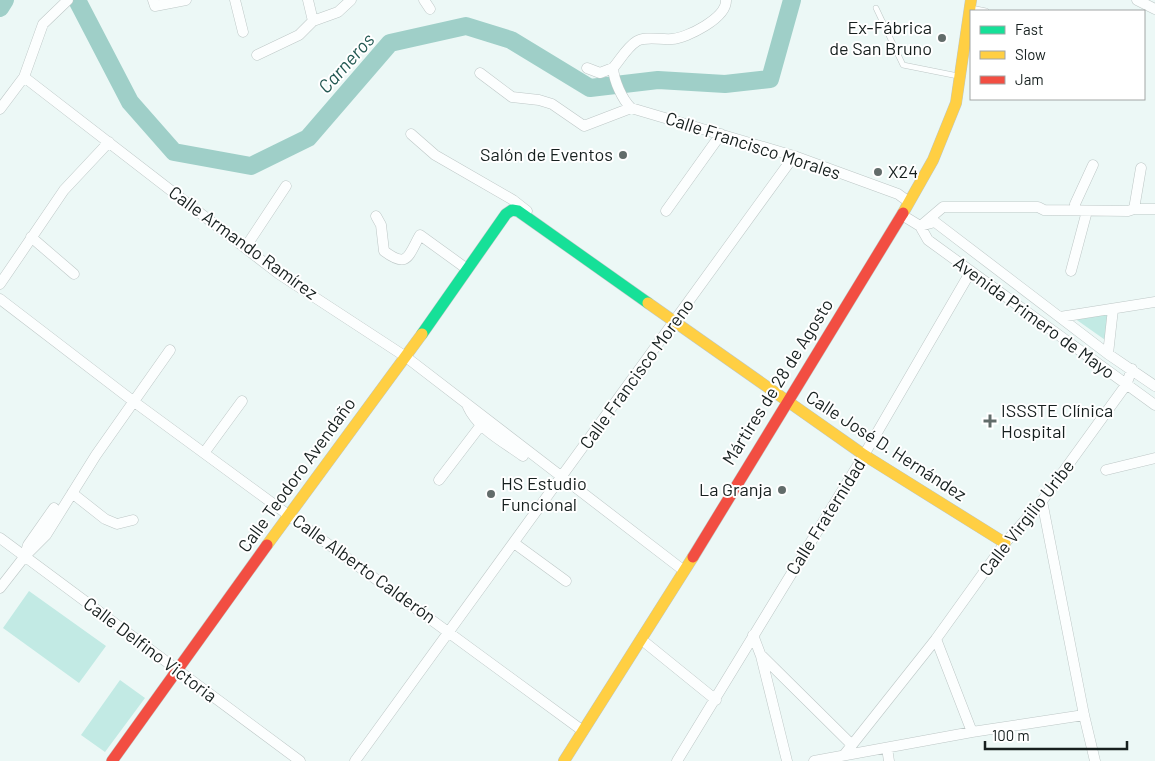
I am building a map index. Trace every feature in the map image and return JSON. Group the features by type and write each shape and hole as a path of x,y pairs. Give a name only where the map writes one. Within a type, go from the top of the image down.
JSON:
{"street":[{"path":"0,109 24,77 43,24 68,0"},
{"path":"154,3 186,0"},
{"path":"235,0 242,32"},
{"path":"308,0 313,22"},
{"path":"257,55 299,35 313,22 338,12 351,0"},
{"path":"587,68 600,72 613,71 637,41 682,37 712,21 723,10 726,0"},
{"path":"1137,0 1155,9"},
{"name":"Mártires de 28 de Agosto","path":"564,761 642,640 683,570 902,215 933,160 956,103 962,77 970,12"},
{"path":"480,73 512,97 540,100 552,104 584,126 631,108 624,99 613,71"},
{"name":"Calle Armando Ramírez","path":"24,77 279,274 406,357 683,570"},
{"name":"Calle Francisco Morales","path":"631,108 794,156 898,194 909,202"},
{"name":"Calle José D. Hernández","path":"411,134 435,155 513,200 544,225 549,235"},
{"path":"666,212 721,134"},
{"path":"0,284 64,190 109,142"},
{"name":"Calle Francisco Moreno","path":"355,761 675,323 794,156"},
{"path":"1075,204 1092,165"},
{"path":"1134,209 1141,168"},
{"path":"245,248 286,186"},
{"path":"1038,208 1045,204 1075,204 1129,206 1134,209"},
{"path":"920,226 943,207 1038,208 1044,210 1087,211 1155,209"},
{"name":"Calle José D. Hernández","path":"512,210 518,211 549,235 864,455 1006,543"},
{"name":"Calle Teodoro Avendaño","path":"112,761 178,672 289,514 406,357 506,214 512,210"},
{"path":"1071,272 1087,211"},
{"name":"Avenida Primero de Mayo","path":"902,215 920,226 928,240 1126,386 1155,405"},
{"path":"376,216 381,225 384,251 397,260 402,261 407,257 420,235 467,269"},
{"name":"Avenida Primero de Mayo","path":"920,226 935,222 1108,354 1155,386"},
{"path":"31,237 74,274"},
{"name":"Calle José D. Hernández","path":"580,246 651,297 675,323"},
{"name":"Calle Fraternidad","path":"676,761 716,700 753,635 864,455 971,271"},
{"name":"Calle Alberto Calderón","path":"0,299 133,401 450,631 583,731"},
{"path":"1060,317 1155,302"},
{"path":"1108,354 1113,309"},
{"path":"0,588 25,556 34,550 46,535 72,493 129,410 133,401 170,350"},
{"name":"Calle Virgilio Uribe","path":"844,755 936,639 1006,543 1042,501 1126,386 1132,369"},
{"path":"25,556 28,545 92,451 125,406 133,401"},
{"path":"204,453 242,401"},
{"name":"Calle Armando Ramírez","path":"466,403 472,417 481,425 528,460 541,462"},
{"path":"439,480 481,425"},
{"path":"1106,470 1155,458"},
{"path":"72,493 104,519 117,524 134,520"},
{"path":"1042,501 1084,715 1095,761"},
{"name":"Calle Delfino Victoria","path":"0,538 300,761"},
{"path":"514,543 566,581"},
{"path":"753,635 761,656 787,761"},
{"path":"936,639 972,732"},
{"path":"642,640 716,700"},
{"path":"761,656 852,744"},
{"path":"814,761 972,732 1084,715"},
{"path":"887,748 889,761"}],"lane":[{"path":"971,4 984,10"},
{"path":"876,8 903,65 962,77"}],"shaded area":[{"path":"1116,312 1108,342 1074,318"},
{"path":"29,591 106,646 79,683 3,628"},
{"path":"120,680 145,698 105,752 81,735"}],"waterway":[{"name":"Carneros","path":"0,8 5,0"},
{"name":"Carneros","path":"77,0 130,102 174,152 251,166 308,138 390,43 466,26 511,40 590,88 658,80 725,84 770,79 792,0"}],"traffic: fast":[{"path":"422,334 506,214 512,210 518,211 648,303"}],"traffic: slow":[{"path":"903,213 933,160 956,103 971,0"},
{"path":"648,303 864,455 1005,543"},
{"path":"267,545 422,334"},
{"path":"564,761 693,557"}],"traffic: jam":[{"path":"693,557 903,213"},
{"path":"112,761 267,545"}],"place":[{"name":"Ex-Fábrica de San Bruno","path":"942,38"},
{"name":"Salón de Eventos","path":"623,155"},
{"name":"X24","path":"878,172"},
{"name":"ISSSTE Clínica Hospital","path":"990,421"},
{"name":"La Granja","path":"782,490"},
{"name":"HS Estudio Funcional","path":"491,494"}]}
